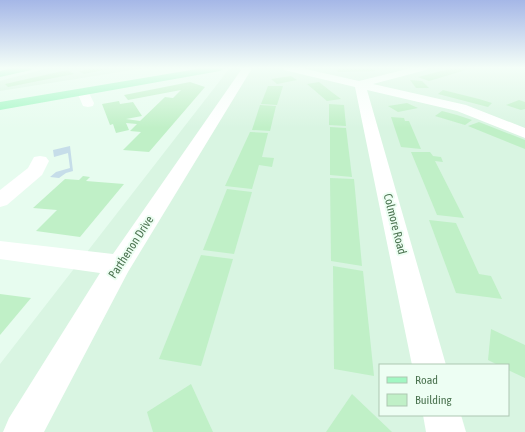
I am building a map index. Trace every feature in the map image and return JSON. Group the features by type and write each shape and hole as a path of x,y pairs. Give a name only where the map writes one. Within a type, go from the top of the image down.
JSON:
{"main road":[{"path":"0,96 48,88"},
{"path":"0,106 85,98 129,88"}],"street":[{"name":"Parthenon Drive","path":"23,432 119,265 235,88"},
{"name":"Colmore Road","path":"361,88 429,364"},
{"path":"378,88 461,108 522,129"},
{"path":"0,200 36,171 40,161"},
{"path":"0,250 119,265"},
{"path":"442,416 446,432"}],"shaded area":[{"path":"0,88 18,88 0,91"},
{"path":"214,88 525,88 525,432 0,432 0,364"},
{"path":"70,146 73,171 66,173 59,178 50,177 56,172 70,168 68,153 54,157 53,150"}],"building":[{"path":"159,88 204,88 149,152 123,150 141,132 130,131 137,124 126,123 129,130 116,133 113,124 110,125 102,104 119,101 120,104 133,102 142,116 126,119 140,121 165,97 173,98 181,90 128,100 124,95"},
{"path":"267,88 282,88 277,105 261,104"},
{"path":"312,88 327,88 341,99 327,101"},
{"path":"443,90 492,103 488,107 438,94"},
{"path":"519,100 525,102 525,109 521,110 506,105"},
{"path":"407,103 418,108 398,112 388,106"},
{"path":"329,104 344,105 346,126 329,125"},
{"path":"260,105 276,106 270,131 252,130"},
{"path":"442,111 472,120 465,125 435,116"},
{"path":"391,117 404,118 405,121 409,121 421,149 401,147"},
{"path":"479,122 525,140 525,149 468,126"},
{"path":"330,127 346,128 352,177 330,175"},
{"path":"250,132 268,133 262,157 274,158 272,167 259,165 252,189 225,186"},
{"path":"411,152 430,152 433,156 441,157 443,162 435,161 464,218 437,215"},
{"path":"83,176 90,177 86,181 124,184 80,237 36,231 57,210 33,208 65,179 79,180"},
{"path":"330,178 354,179 362,266 331,261"},
{"path":"227,189 252,192 234,254 203,250"},
{"path":"429,220 456,223 479,274 491,276 502,299 456,293"},
{"path":"201,255 233,259 201,366 159,359"},
{"path":"333,266 363,271 374,376 334,369"},
{"path":"0,294 31,298 0,335"},
{"path":"491,329 525,345 525,378 509,370 509,364 496,364 488,360"},
{"path":"191,384 213,432 153,432 147,412"},
{"path":"352,394 392,432 326,432"}]}
